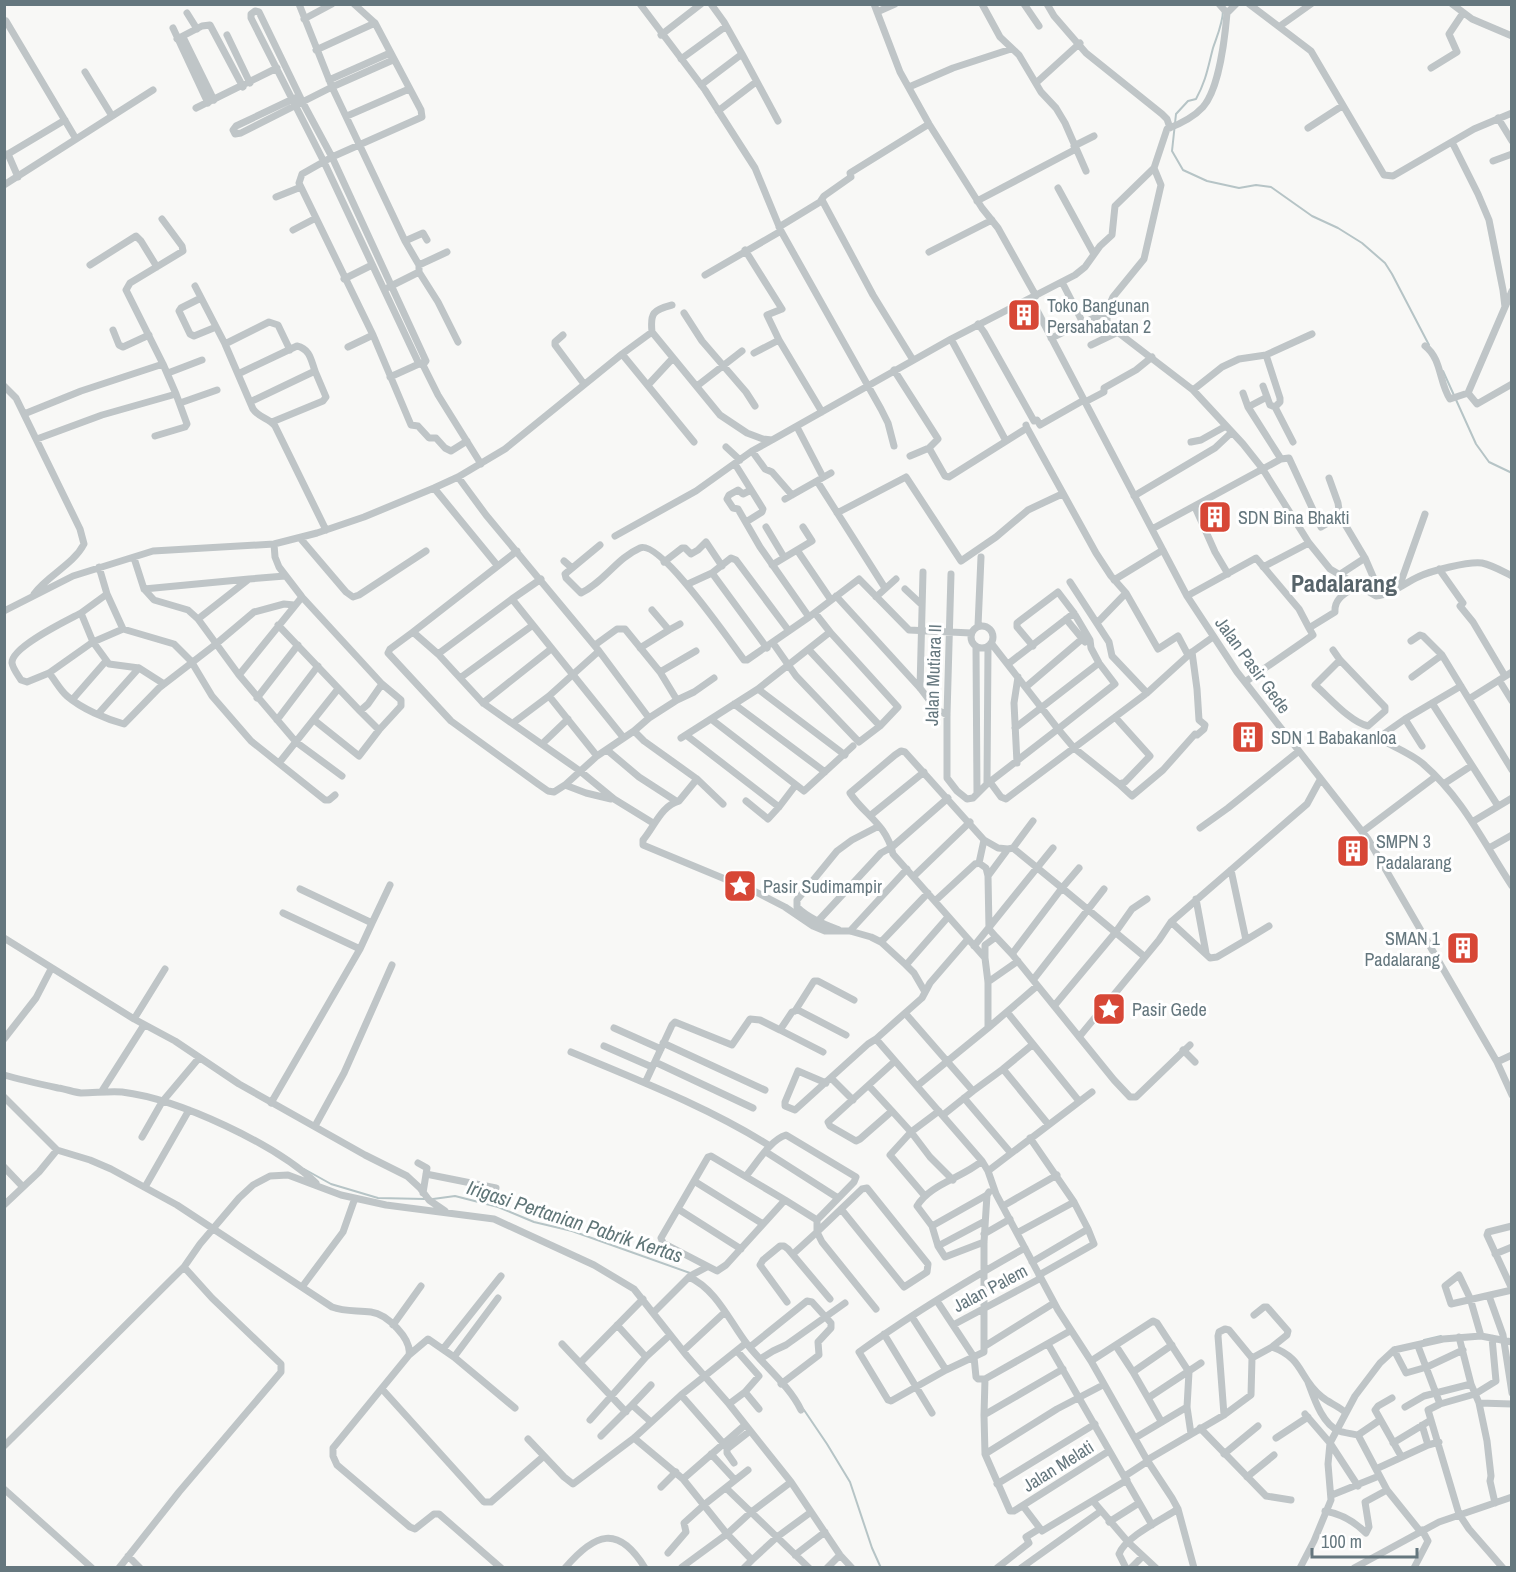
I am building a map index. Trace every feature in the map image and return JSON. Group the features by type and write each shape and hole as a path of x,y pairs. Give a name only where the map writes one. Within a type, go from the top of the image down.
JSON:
{"street":[{"path":"298,4 331,84 405,241 458,342"},
{"path":"354,4 375,23 423,114 422,117 332,157 302,174 299,178 301,187 372,335 411,424 418,426 429,438 436,438 451,451 467,441"},
{"path":"640,4 661,35 701,85 755,168 780,229 888,423 894,446"},
{"path":"661,35 701,4"},
{"path":"711,4 742,54 778,121"},
{"path":"876,8 896,4"},
{"path":"982,4 1000,37 1019,55 1036,83 1061,115 1086,171"},
{"path":"1024,4 1039,26"},
{"path":"1047,4 1054,16 1080,43 1086,53 1175,126"},
{"path":"615,536 696,491 752,451 797,428 867,385 978,324 1062,282 1085,267 1100,246 1112,235 1115,206 1154,168 1165,134 1203,107 1206,102 1216,76 1225,37 1226,13 1236,4"},
{"path":"1249,4 1311,51 1384,175 1393,176 1452,142 1512,113"},
{"path":"1280,27 1311,4"},
{"path":"1452,4 1472,19 1512,36"},
{"path":"304,19 330,5"},
{"path":"1219,6 1226,13"},
{"name":"Jalan Pasir Gede","path":"876,8 892,51 909,87 977,201 992,220 1034,297 1051,338 1187,596 1245,682 1362,832 1394,881 1497,1062 1511,1094"},
{"path":"423,363 392,286 332,157 298,101 277,68 251,18 251,14 255,11 259,12 298,101 324,162 384,290 438,395 481,464"},
{"path":"1431,68 1457,52 1449,34 1463,12"},
{"path":"187,13 196,29"},
{"path":"6,21 76,139"},
{"path":"316,50 375,23"},
{"path":"180,38 202,26 210,26 246,85"},
{"path":"681,59 725,27"},
{"path":"172,28 180,38 211,101"},
{"path":"227,35 246,85"},
{"path":"1036,83 1080,43"},
{"path":"909,87 953,68 1011,49"},
{"path":"701,85 742,54"},
{"path":"298,101 236,126 233,130 235,134 241,133 331,84 391,56"},
{"path":"196,108 277,68"},
{"path":"85,72 112,116"},
{"path":"718,111 756,82"},
{"path":"347,116 409,89"},
{"path":"4,185 153,90"},
{"path":"1308,128 1342,106"},
{"path":"1498,118 1512,141"},
{"path":"18,177 6,154 64,120"},
{"path":"705,275 780,229 851,177 850,173 929,124"},
{"path":"977,201 1094,136"},
{"path":"1452,142 1489,220 1505,307"},
{"path":"1493,160 1512,154"},
{"path":"1154,168 1161,185 1144,259 1116,293 1107,313 1107,324 1193,390 1232,432 1262,468 1309,543 1330,569 1376,596 1439,569 1477,563 1488,565 1512,576"},
{"path":"276,197 301,187"},
{"path":"1058,189 1094,254"},
{"path":"822,200 873,295 913,360"},
{"path":"293,230 316,218"},
{"path":"155,436 187,424 168,373 126,290 130,284 183,251 182,246 162,219"},
{"path":"352,223 361,219"},
{"path":"929,252 992,220"},
{"path":"405,241 423,233 427,240"},
{"path":"90,265 136,236 157,267"},
{"path":"745,250 782,309 767,315 779,340 822,412"},
{"path":"384,290 447,252"},
{"path":"344,279 372,265"},
{"path":"1062,282 1083,323"},
{"path":"195,286 225,344 256,414 272,422 326,530"},
{"path":"1468,393 1512,291"},
{"path":"201,297 179,311 190,334 194,336 216,327"},
{"path":"672,305 652,315 650,319 652,332 728,421 755,436 772,440"},
{"path":"684,313 702,341 741,385 754,406"},
{"path":"1051,338 1091,318 1107,313"},
{"path":"225,344 269,322 278,325 290,350"},
{"path":"978,324 1034,421"},
{"path":"112,330 119,345 123,347 149,335"},
{"path":"4,610 73,576 153,551 274,544 364,517 434,488 458,477 504,449 652,332"},
{"path":"1091,345 1116,333"},
{"path":"1193,390 1222,367 1239,359 1266,355 1312,334"},
{"path":"348,347 372,335"},
{"path":"563,335 555,342 555,345 584,384"},
{"path":"951,339 1006,441"},
{"path":"754,353 779,340"},
{"path":"238,374 297,346 308,352 326,397 323,401 272,422"},
{"path":"1425,346 1435,358 1448,395 1453,397 1468,393"},
{"path":"697,386 742,351"},
{"path":"622,354 694,442"},
{"path":"1266,355 1281,398 1275,407"},
{"path":"929,448 947,478 1034,421 1037,420 1041,425 1104,392 1104,388 1136,370 1152,357"},
{"path":"648,385 673,358"},
{"path":"168,373 202,360"},
{"path":"390,377 423,363"},
{"path":"24,414 81,391 163,364"},
{"path":"894,370 938,440 929,448 910,456"},
{"path":"250,402 315,371"},
{"path":"1468,393 1477,404 1512,384"},
{"path":"4,386 16,398 37,439 80,528 84,544 79,553 40,586 32,596"},
{"path":"1263,386 1270,405 1275,407 1293,442"},
{"path":"180,403 217,390"},
{"path":"1243,393 1248,407 1281,459"},
{"path":"37,439 102,415 176,394"},
{"path":"1248,407 1267,397"},
{"path":"1191,442 1201,440 1226,426"},
{"path":"797,428 837,513 885,588"},
{"path":"990,645 1027,686 1074,748 1132,796 1163,770 1195,734 1197,735 1204,729 1204,725 1199,720 1197,689 1190,654 1178,636 1158,649 1062,494 1044,457 1026,428"},
{"path":"1134,496 1215,448 1232,432"},
{"path":"726,447 737,462 763,510 746,522"},
{"path":"752,451 765,468 772,472 792,495"},
{"path":"1152,529 1262,468 1281,459 1289,458 1321,526 1340,516"},
{"path":"785,499 831,473"},
{"path":"458,477 486,515 597,648 650,718"},
{"path":"837,513 906,477 961,561 996,537 1028,510 1062,494"},
{"path":"1329,478 1340,516 1365,558 1381,595"},
{"path":"434,488 497,565"},
{"path":"712,573 796,676 859,742 898,709 898,706 812,615 772,565 738,509 733,508 727,497 738,490 743,494 751,490"},
{"path":"1195,507 1215,552 1228,574"},
{"path":"1399,587 1425,514"},
{"path":"766,527 784,557"},
{"path":"772,565 812,541 803,527"},
{"path":"300,538 346,592 353,597 426,551"},
{"path":"664,562 682,548 691,554 706,542 722,566"},
{"path":"1263,567 1309,543"},
{"path":"274,544 275,557 285,576 382,684 402,703 359,756 314,720"},
{"path":"600,545 565,575 581,593 616,564 640,548 651,549 688,584 744,660 770,646 860,579 909,630 971,633"},
{"path":"797,550 834,598 920,688 936,709 947,715"},
{"path":"1114,580 1163,550"},
{"path":"517,551 390,649 388,653 451,721 549,791 554,792 565,785 597,756 623,737 714,678"},
{"path":"977,794 976,647 970,639 971,633 978,626 981,556"},
{"path":"134,558 144,589 158,603 186,609 198,619 257,698 296,742 342,776"},
{"path":"688,584 712,573 731,558 737,561 789,632"},
{"path":"1187,596 1256,558 1299,609 1313,635 1245,682"},
{"path":"1339,574 1365,558"},
{"path":"564,561 572,568"},
{"path":"99,567 107,594 123,629"},
{"path":"1439,569 1463,603 1461,606 1505,676 1512,701"},
{"path":"920,688 923,572"},
{"name":"Jalan Mutiara II","path":"951,574 947,778 963,797 970,799 977,794"},
{"path":"144,589 285,576"},
{"path":"198,619 249,579"},
{"path":"438,654 541,579"},
{"path":"876,597 896,579"},
{"path":"1070,582 1109,642 1117,662 1148,693"},
{"path":"1309,628 1335,612 1337,599 1358,585"},
{"path":"905,589 921,604"},
{"path":"1033,646 1017,627 1018,621 1057,592 1074,613 1090,640 1091,648"},
{"path":"107,594 81,613 30,642 12,660 24,682 49,673 93,642 123,629 171,642 191,661 212,696 251,741 326,800 334,795"},
{"path":"1097,623 1126,594"},
{"path":"239,675 302,597"},
{"path":"512,599 623,737"},
{"path":"49,673 72,700 98,714 124,724 164,684 254,612 284,604 294,605"},
{"path":"652,610 669,630"},
{"path":"81,613 93,642 106,661 112,666 139,668 164,684"},
{"path":"1008,664 1074,613"},
{"path":"977,794 1115,685 1091,648 1066,619"},
{"path":"640,648 680,624"},
{"path":"278,625 379,730"},
{"path":"460,678 532,625"},
{"path":"978,626 985,626 991,630 993,636 990,645 989,783 1001,797 1006,799 1148,693 1190,654 1213,637"},
{"path":"513,723 549,696 617,629 623,629 640,648 660,672 677,700"},
{"path":"413,632 438,654 483,703 580,771 614,800 652,827"},
{"path":"779,807 684,736 758,689 830,632"},
{"path":"1411,641 1420,635 1442,655 1512,770"},
{"path":"1027,686 1082,639"},
{"path":"257,698 298,645"},
{"path":"976,647 982,648 990,645"},
{"path":"483,703 551,650"},
{"path":"809,650 880,726"},
{"path":"1333,650 1385,707 1385,711 1368,726 1338,706 1315,685 1340,660"},
{"path":"660,672 696,651"},
{"path":"1412,677 1442,655"},
{"path":"72,700 106,661"},
{"path":"1015,728 1099,663"},
{"path":"277,720 318,666"},
{"path":"98,714 139,668"},
{"path":"1469,699 1505,676"},
{"path":"1017,763 1014,703 1018,677"},
{"path":"360,711 382,684"},
{"path":"1381,736 1461,686"},
{"path":"279,763 338,689"},
{"path":"758,689 845,755"},
{"path":"549,696 597,756"},
{"path":"1432,703 1498,806"},
{"path":"734,704 825,772"},
{"path":"1115,717 1150,756 1125,782 1119,784"},
{"path":"542,744 568,719"},
{"path":"711,719 803,791 806,791 853,746"},
{"path":"1405,719 1422,746"},
{"path":"1372,722 1381,736 1421,762 1435,777 1445,783 1508,873 1512,886"},
{"path":"634,731 697,779 723,804"},
{"path":"607,750 639,777 676,801"},
{"path":"985,958 893,854 888,838 871,815 850,793 901,751 905,752 924,772 984,840 998,848 1010,848 1145,957"},
{"path":"1200,828 1299,751"},
{"path":"1445,783 1472,766"},
{"path":"871,815 924,772"},
{"path":"1362,832 1435,777"},
{"path":"697,779 679,801 676,801 652,827 642,844 754,891 785,907 813,926 825,931 841,930"},
{"path":"1079,1037 1171,922 1307,804 1320,780"},
{"path":"565,785 614,800"},
{"path":"746,801 768,819 795,786"},
{"path":"818,921 881,853 892,847 948,798"},
{"path":"1472,822 1512,798"},
{"path":"988,876 1033,821"},
{"path":"914,876 970,822"},
{"path":"879,826 837,851 796,903 800,910 818,921 881,942 914,973 925,992"},
{"path":"1489,848 1512,835"},
{"path":"979,863 984,840"},
{"path":"974,946 1053,848"},
{"path":"979,863 986,868 988,876 989,929 1130,1097 1134,1097 1187,1047 1196,1062"},
{"path":"935,901 972,866 979,863"},
{"path":"1012,954 1079,868"},
{"path":"850,932 907,869"},
{"path":"1231,870 1246,940"},
{"path":"271,1103 360,949 390,885"},
{"path":"300,889 372,923"},
{"path":"917,1086 1007,1012 1035,983 1104,889"},
{"path":"881,942 928,893"},
{"path":"1054,1006 1132,909 1147,898"},
{"path":"1196,899 1206,954"},
{"path":"283,913 360,949"},
{"path":"906,964 948,917"},
{"path":"1171,922 1210,958 1217,957 1269,926"},
{"path":"988,1028 985,945 996,937"},
{"path":"4,938 134,1019 175,1041 271,1103 364,1155 407,1176 426,1197 447,1212"},
{"path":"853,1100 829,1080 798,1071 785,1106 795,1110 829,1080 868,1044 922,999 930,983 968,939"},
{"path":"988,982 1018,961"},
{"path":"315,1126 344,1073 392,965"},
{"path":"4,1039 36,998 51,969"},
{"path":"134,1019 165,969"},
{"path":"780,1030 814,981 854,1000"},
{"path":"795,1011 846,1035"},
{"path":"1007,1012 1079,1101"},
{"path":"905,1013 973,1091"},
{"path":"645,1083 675,1022 732,1046 750,1019 760,1020 824,1052"},
{"path":"102,1091 144,1024"},
{"path":"614,1028 765,1090"},
{"path":"876,1039 982,1161 992,1185 1054,1304 1091,1361 1178,1509 1194,1568"},
{"path":"924,1194 887,1156 911,1132 964,1098 1032,1045"},
{"path":"604,1046 753,1108"},
{"path":"571,1052 645,1083 750,1133 768,1149 838,1198"},
{"path":"1497,1062 1512,1054"},
{"path":"142,1137 162,1102 199,1058"},
{"path":"892,1111 859,1140 830,1126 828,1122 895,1061"},
{"path":"1003,1069 1048,1124"},
{"path":"4,1075 80,1093 102,1091 138,1095 189,1110 279,1155 300,1168 318,1185"},
{"path":"869,1086 911,1132 930,1157 953,1180"},
{"path":"988,1171 1010,1152 1092,1092"},
{"path":"4,1097 57,1150 90,1160 145,1187 214,1228 241,1249 332,1307 342,1311 371,1312 393,1325 407,1340 410,1346 408,1355"},
{"path":"964,1098 1010,1152"},
{"path":"145,1187 189,1110"},
{"path":"746,1176 779,1137 786,1135 856,1177 817,1220 818,1232 822,1242 876,1309"},
{"path":"1030,1138 1057,1175 1088,1229 1032,1262"},
{"path":"4,1204 39,1172 57,1150"},
{"path":"785,1200 720,1270 715,1271 663,1243 661,1238 708,1157 711,1156 746,1176 785,1200 817,1220"},
{"path":"982,1161 953,1180 924,1194 917,1207 932,1226 938,1246 943,1256 947,1258 984,1238 1010,1219"},
{"path":"418,1163 427,1168 426,1197"},
{"path":"4,1167 23,1187"},
{"path":"426,1173 496,1188"},
{"path":"4,1446 184,1267 200,1244 239,1198 253,1185 270,1176 288,1175 355,1198 386,1205 494,1219 594,1265 634,1289 791,1482 840,1555 852,1568"},
{"path":"1003,1206 1057,1175"},
{"path":"694,1181 764,1224"},
{"path":"992,1185 987,1195 984,1238 986,1271 983,1353 889,1401 858,1353 884,1334 986,1271 1025,1248"},
{"path":"792,1254 862,1189 867,1188 928,1264 927,1272 904,1287 841,1209"},
{"path":"932,1226 987,1195"},
{"path":"302,1287 343,1232 355,1198"},
{"path":"1017,1233 1074,1202"},
{"path":"678,1209 741,1249"},
{"path":"938,1246 985,1221"},
{"path":"1481,1336 1470,1298 1512,1290 1509,1277 1495,1254 1487,1233 1512,1226"},
{"name":"Jalan Palem","path":"952,1325 1094,1244 1088,1229"},
{"path":"787,1302 760,1265 780,1246 784,1246 792,1254 830,1299"},
{"path":"1495,1254 1512,1247"},
{"path":"653,1312 691,1275 707,1266"},
{"path":"119,1568 179,1492 281,1372 281,1364 212,1298 184,1267"},
{"path":"691,1275 725,1312 748,1345 793,1397 801,1410"},
{"path":"443,1349 501,1276"},
{"path":"393,1325 421,1286"},
{"path":"1490,1296 1506,1339 1512,1393"},
{"path":"454,1357 498,1298"},
{"path":"581,1362 643,1299"},
{"path":"528,1439 573,1484 634,1438 681,1395 737,1351 807,1301 812,1302 831,1323 831,1328 818,1342 820,1354 781,1384"},
{"path":"937,1301 974,1357 976,1377 980,1379 1070,1331"},
{"path":"760,1359 786,1345 845,1303"},
{"path":"985,1346 1054,1304"},
{"path":"1252,1358 1272,1347 1287,1335 1288,1331 1267,1307 1254,1315"},
{"path":"683,1351 725,1312"},
{"path":"912,1317 946,1370"},
{"path":"1091,1361 1153,1321 1157,1323 1189,1372 1187,1407 1191,1434"},
{"path":"617,1325 646,1357"},
{"path":"997,1568 1028,1544 1026,1537 1093,1501 1148,1461 1224,1415 1251,1395 1252,1358 1229,1330 1224,1329 1219,1332 1218,1350 1224,1415"},
{"path":"884,1334 932,1413"},
{"path":"590,1420 646,1357 670,1335"},
{"path":"1300,1568 1314,1541 1332,1495 1327,1440 1333,1427 1371,1372 1394,1350 1459,1337 1481,1336 1506,1339"},
{"path":"1459,1337 1471,1384 1479,1403 1487,1441 1490,1481 1496,1503"},
{"path":"1492,1338 1497,1379 1475,1394 1428,1409 1459,1514 1468,1529 1503,1568"},
{"path":"501,1568 439,1514 434,1514 415,1529 410,1527 338,1465 333,1456 333,1448 408,1355 428,1339 454,1357 515,1408"},
{"path":"562,1344 626,1412"},
{"path":"1047,1344 1152,1525"},
{"path":"1133,1372 1172,1345"},
{"path":"1116,1346 1161,1421"},
{"path":"1418,1346 1440,1404"},
{"path":"1272,1347 1294,1358 1308,1382 1321,1397 1345,1412"},
{"path":"1394,1350 1406,1373 1426,1367 1463,1350"},
{"path":"729,1404 745,1392 759,1376 737,1351"},
{"path":"1148,1398 1201,1364"},
{"path":"984,1414 1063,1369"},
{"path":"985,1378 985,1454 1010,1511 1023,1506 1039,1529"},
{"path":"1308,1382 1314,1399 1333,1427 1358,1435 1387,1490 1428,1541 1414,1568"},
{"path":"985,1454 1103,1384"},
{"path":"1405,1407 1436,1392 1471,1384"},
{"path":"601,1436 651,1385"},
{"path":"382,1389 484,1502 491,1502 544,1456"},
{"path":"745,1392 759,1409"},
{"path":"681,1395 723,1443"},
{"path":"1392,1398 1376,1407 1380,1420 1401,1456"},
{"path":"1479,1403 1512,1404"},
{"path":"632,1405 651,1422"},
{"path":"1135,1438 1187,1407"},
{"path":"1276,1438 1306,1416 1327,1440 1358,1486"},
{"path":"1358,1435 1380,1420"},
{"path":"1393,1443 1431,1420"},
{"path":"997,1484 1095,1425"},
{"path":"1422,1425 1428,1445"},
{"path":"1224,1454 1258,1426"},
{"path":"683,1479 723,1443 748,1428"},
{"path":"734,1463 727,1449 748,1428"},
{"path":"1200,1428 1266,1496 1291,1500"},
{"path":"634,1438 683,1479 752,1560"},
{"path":"1376,1469 1401,1456 1439,1443"},
{"name":"Jalan Melati","path":"1023,1506 1109,1451"},
{"path":"711,1454 735,1480"},
{"path":"1247,1477 1274,1455"},
{"path":"668,1553 686,1532 684,1523 748,1470"},
{"path":"661,1486 676,1472"},
{"path":"1332,1495 1379,1476"},
{"path":"682,1567 728,1534 750,1513 791,1482"},
{"path":"726,1488 809,1568"},
{"path":"4,1489 92,1568"},
{"path":"1325,1511 1336,1513 1353,1521 1366,1533 1369,1527 1365,1502 1387,1490"},
{"path":"1354,1568 1421,1531 1459,1514 1512,1497"},
{"path":"1093,1501 1109,1522 1156,1568"},
{"path":"1109,1522 1139,1503"},
{"path":"1143,1556 1128,1568 1119,1554 1128,1542 1178,1509"},
{"path":"1021,1568 1032,1565 1101,1511"},
{"path":"744,1568 777,1537 811,1512"},
{"path":"795,1555 825,1532"},
{"path":"565,1568 586,1545 607,1538 625,1543 636,1552 645,1568"},
{"path":"827,1568 840,1555"},
{"path":"128,1556 140,1568"}],"waterway":[{"path":"1223,10 1221,25 1196,99 1188,101 1176,114 1172,151 1183,170 1207,181 1239,188 1256,185 1271,187 1312,216 1362,243 1385,263 1429,345"},
{"path":"1443,371 1476,444 1489,462 1512,473"},
{"name":"Irigasi Pertanian Pabrik Kertas","path":"304,1169 331,1184 378,1198 425,1199"},
{"name":"Irigasi Pertanian Pabrik Kertas","path":"433,1199 455,1196 498,1207 534,1222 572,1231 690,1273"},
{"name":"Irigasi Pertanian Pabrik Kertas","path":"1424,1340 1441,1336"},
{"name":"Irigasi Pertanian Pabrik Kertas","path":"804,1410 850,1482 881,1568"}],"place":[{"name":"Toko Bangunan Persahabatan 2","path":"1024,315"},
{"name":"SDN Bina Bhakti","path":"1215,517"},
{"name":"SDN 1 Babakanloa","path":"1248,737"},
{"name":"SMPN 3 Padalarang","path":"1353,851"},
{"name":"Pasir Sudimampir","path":"740,886"},
{"name":"SMAN 1 Padalarang","path":"1463,948"},
{"name":"Pasir Gede","path":"1109,1009"}],"district":[{"name":"Padalarang","path":"1344,583"}]}
